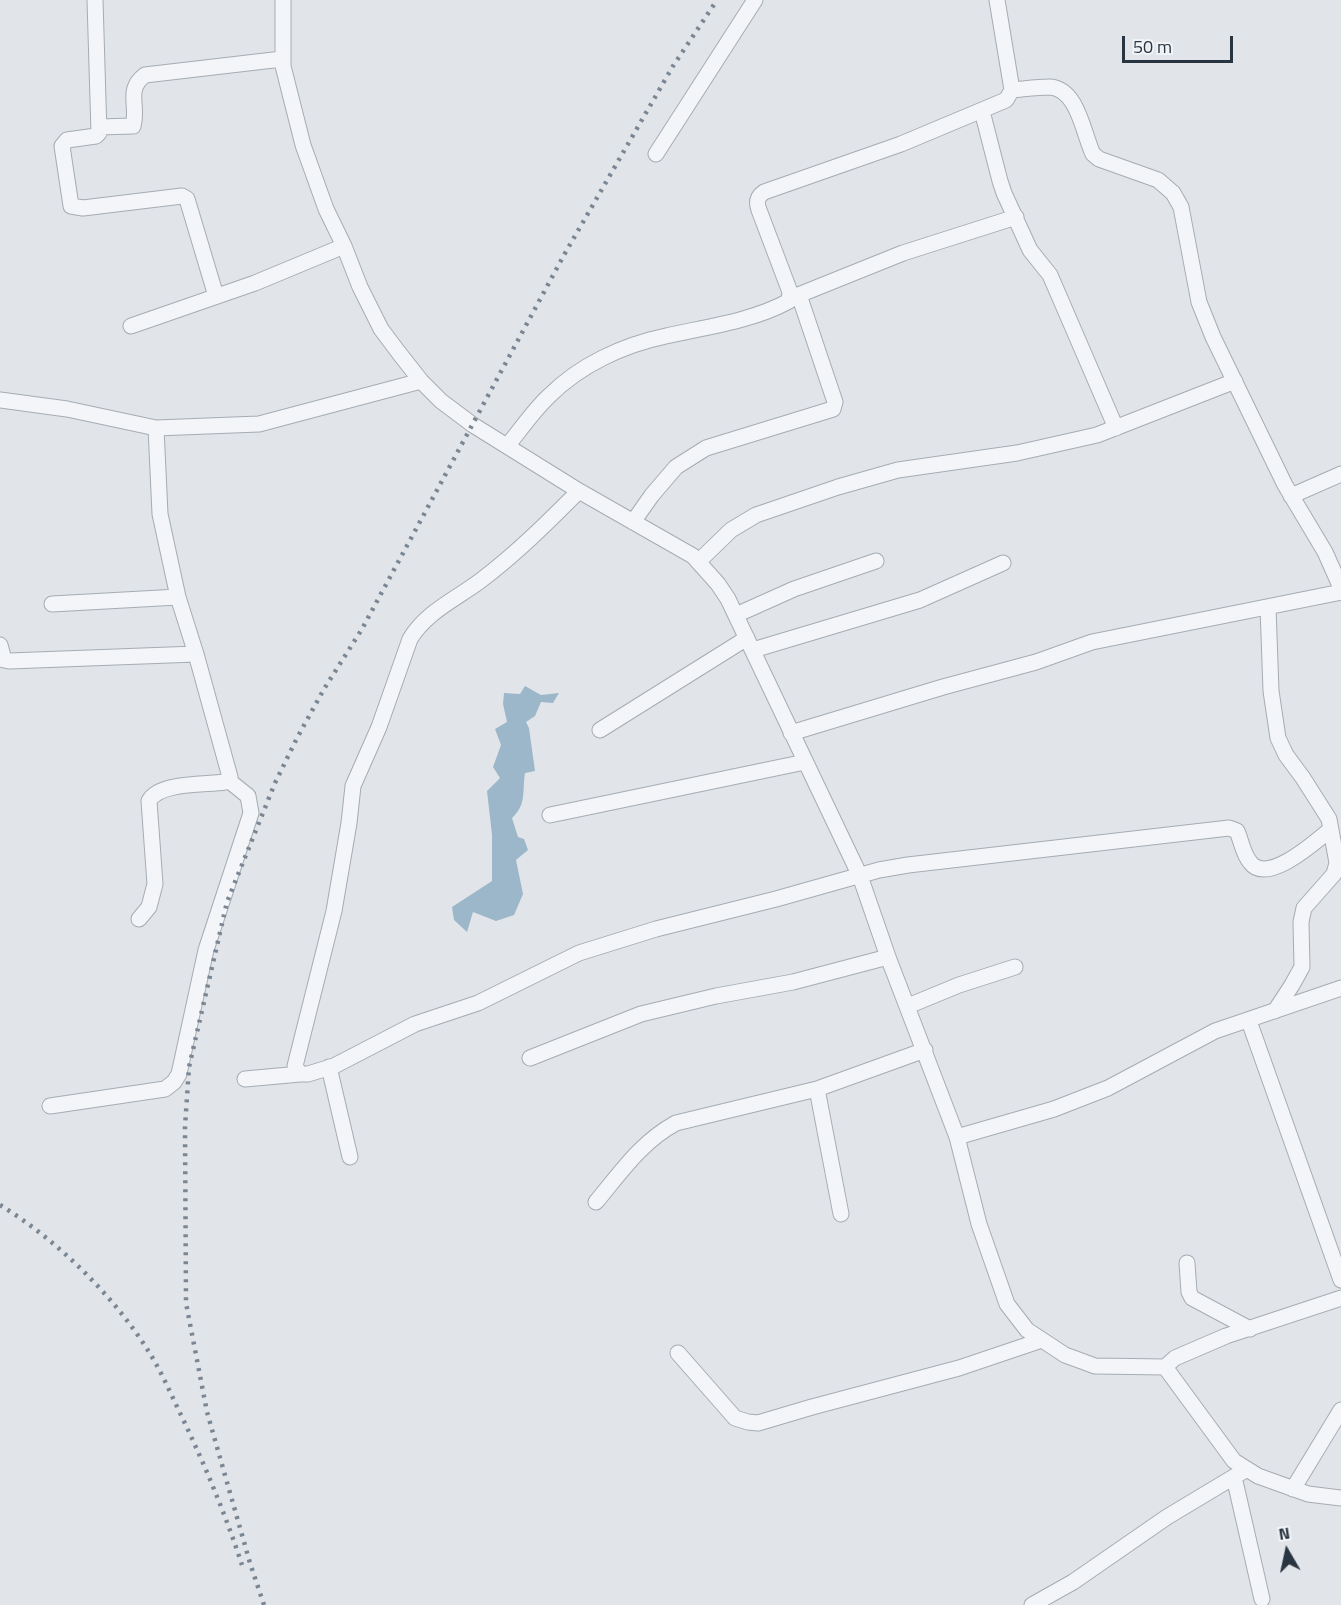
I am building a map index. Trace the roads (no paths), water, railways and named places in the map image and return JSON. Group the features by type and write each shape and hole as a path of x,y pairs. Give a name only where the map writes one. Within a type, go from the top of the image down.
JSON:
{"street":[{"path":"95,0 99,133 96,136 67,140 62,146 71,206 83,208 182,196 187,199 216,296"},
{"path":"283,0 282,59 303,145 326,209 381,329 421,381 441,401 473,425 579,491 699,561 718,584 736,615 860,876 888,957 957,1137 979,1224 1007,1304 1027,1330 1065,1355 1095,1366 1165,1367 1175,1358 1341,1298"},
{"path":"656,154 755,0"},
{"path":"633,522 676,467 706,448 833,409 835,402 795,296 759,210 757,202 759,196 764,192 901,144 1006,100 1012,90 997,0"},
{"path":"99,127 133,126 134,86 145,75 282,59"},
{"path":"791,733 943,687 1036,662 1092,642 1341,590 1325,552 1291,496 1213,337 1200,302 1180,207 1173,193 1158,180 1100,159 1093,154 1074,105 1066,93 1049,87 1012,90"},
{"path":"982,111 1000,181 1030,250 1050,274 1116,428"},
{"path":"508,445 548,397 566,381 601,359 632,345 728,323 786,303 795,296 903,253 1016,218"},
{"path":"131,326 255,283 344,246"},
{"path":"0,400 68,409 156,428 260,424 421,381"},
{"path":"699,561 731,530 756,515 838,487 915,467 1017,453 1097,435 1234,381"},
{"path":"156,428 160,514 177,597 196,654 229,774 228,780"},
{"path":"1291,496 1341,474"},
{"path":"300,1074 295,1066 334,911 350,823 353,786 378,727 410,639 415,630 431,615 500,565 579,491"},
{"path":"736,615 794,589 876,561"},
{"path":"600,730 750,644 920,600 1003,563"},
{"path":"52,604 177,597"},
{"path":"1268,607 1271,691 1278,738 1286,755 1329,819 1337,862 1334,874 1304,908 1301,922 1302,967 1275,1011"},
{"path":"0,645 4,660 9,662 196,654"},
{"path":"550,814 805,762"},
{"path":"139,919 149,907 155,884 149,801 152,796 169,788 228,780"},
{"path":"50,1106 165,1089 174,1082 179,1074 206,950 251,813 248,796 228,780"},
{"path":"245,1079 304,1074 329,1067 415,1024 498,994 579,953 656,929 879,870 1229,828 1237,831 1250,863 1259,869 1267,869 1296,856 1331,829"},
{"path":"530,1058 642,1014 716,996 793,982 888,957"},
{"path":"908,1006 959,985 1015,967"},
{"path":"957,1137 1054,1109 1096,1093 1215,1031 1341,988"},
{"path":"1249,1021 1341,1280"},
{"path":"596,1202 643,1146 657,1133 676,1123 817,1089 925,1050"},
{"path":"329,1067 350,1157"},
{"path":"817,1089 842,1214"},
{"path":"1187,1263 1189,1292 1192,1298 1250,1329"},
{"path":"678,1353 735,1418 758,1423 959,1368 1042,1340"},
{"path":"1165,1367 1234,1461 1240,1473 1262,1599"},
{"path":"1293,1489 1341,1410"},
{"path":"1032,1605 1073,1582 1159,1522 1240,1473 1258,1476 1308,1494 1341,1498"}],"water":[{"path":"525,686 541,695 559,693 553,703 541,702 535,716 526,722 529,728 535,771 525,773 522,803 512,818 518,837 524,839 528,850 516,860 523,894 514,915 496,921 473,912 467,932 454,920 452,907 492,881 492,835 487,791 500,778 493,767 501,745 495,729 507,722 503,704 504,693 520,694"}],"railway":[{"path":"264,1605 207,1412 186,1303 185,1127 189,1067 227,902 275,783 297,738 324,689 362,629 564,255 673,66 717,0"},
{"path":"0,1205 42,1234 63,1252 101,1290 135,1331 158,1367 206,1469 242,1565"}]}
